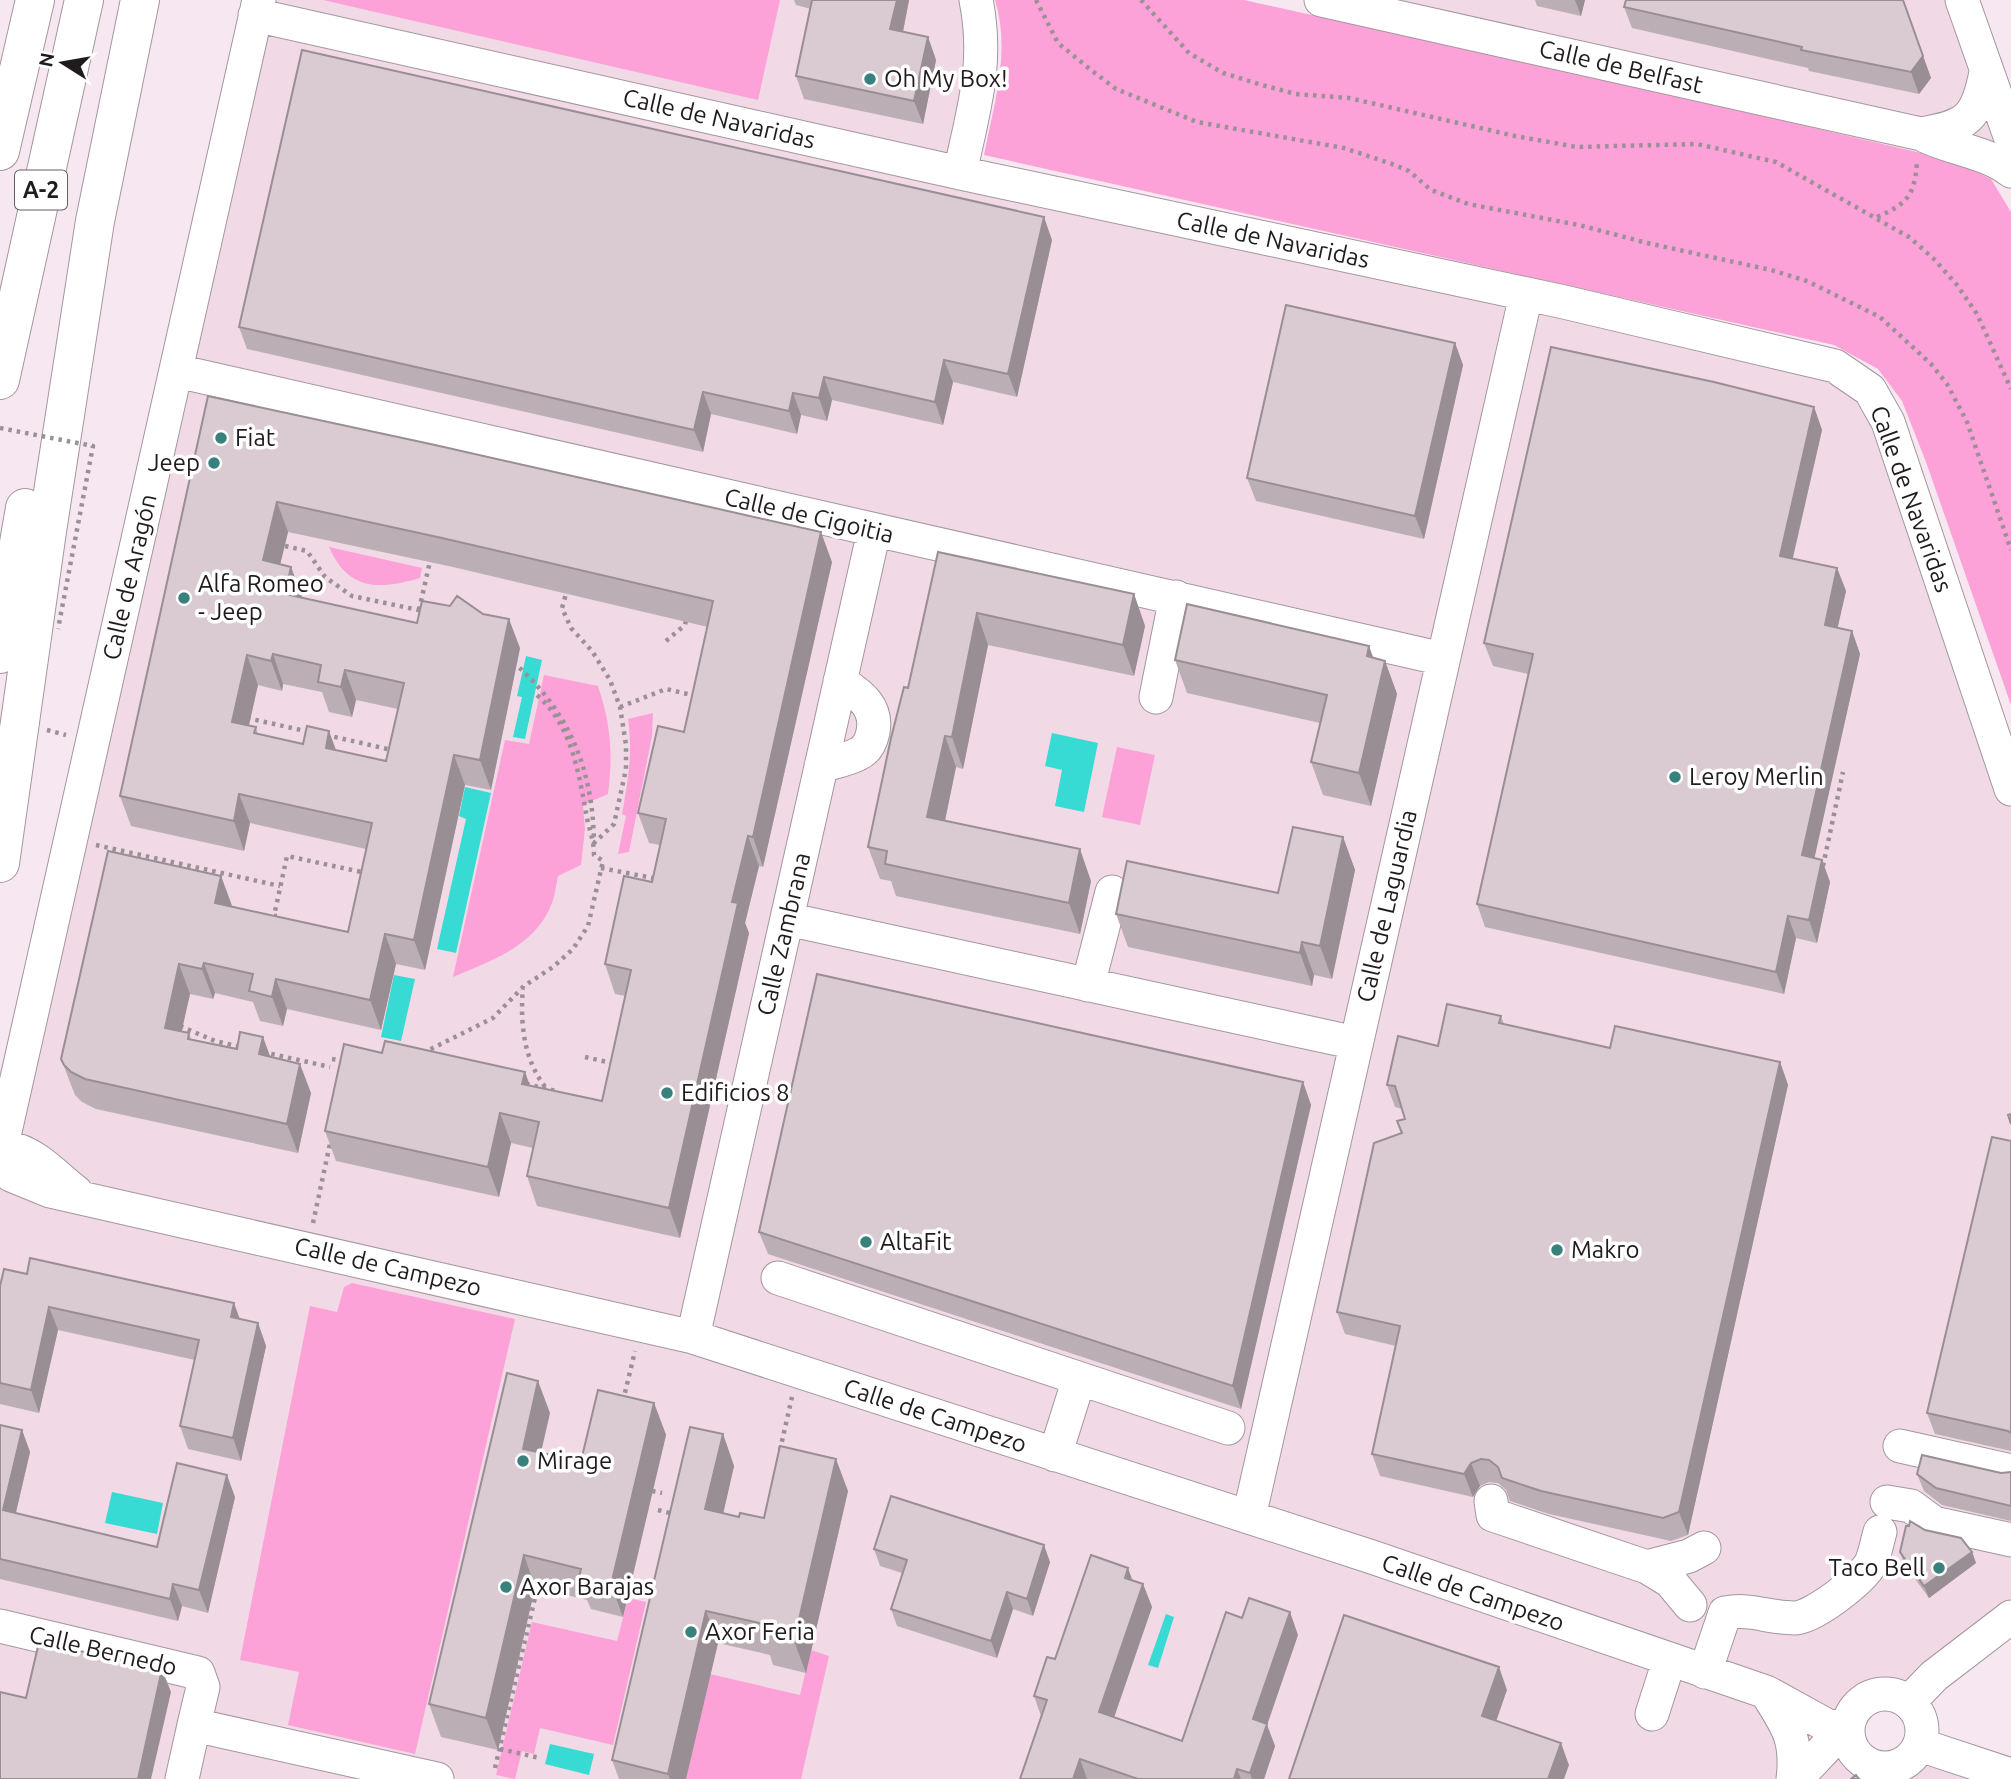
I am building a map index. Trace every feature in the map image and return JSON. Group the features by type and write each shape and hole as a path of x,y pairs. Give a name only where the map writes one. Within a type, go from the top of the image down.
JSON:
{"highway":[{"name":"A-2","path":"0,151 35,0"},
{"name":"A-2","path":"0,380 84,0"},
{"path":"0,654 22,525 128,0"},
{"path":"0,863 47,531 95,221 140,0"}],"street":[{"path":"960,173 981,74 981,24 976,0"},
{"name":"Calle de Belfast","path":"1321,0 1921,134 1940,144 1973,153 2011,171"},
{"path":"1962,0 2011,139"},
{"name":"Calle de Navaridas","path":"257,8 960,173 1526,295 1835,366 1870,390 1888,422 2011,789"},
{"name":"Calle de Aragón","path":"0,1154 257,8"},
{"name":"Calle de Belfast","path":"1921,134 1950,129 1969,116 1975,110 1983,91 1986,72"},
{"name":"Calle de Laguardia","path":"1249,1517 1526,295"},
{"name":"Calle de Cigoitia","path":"177,371 1443,659"},
{"name":"Calle Zambrana","path":"693,1337 874,531"},
{"path":"1156,696 1176,597"},
{"path":"1088,985 1112,892"},
{"path":"787,919 1356,1043"},
{"name":"Calle de Campezo","path":"0,1154 9,1148 20,1150 38,1161 86,1200"},
{"name":"Calle de Campezo","path":"0,1165 25,1182 86,1200 693,1337 1249,1517 1766,1692 1852,1730"},
{"path":"778,1278 1228,1428"},
{"path":"1055,1455 1079,1378"},
{"path":"1900,1446 2011,1471"},
{"path":"1491,1501 1493,1515 1647,1567 1670,1581 1690,1605"},
{"path":"1705,1672 1725,1613 1742,1609 1796,1619 1827,1604 1860,1578 1871,1563 1883,1517 1911,1506 1934,1524 2011,1540"},
{"path":"1647,1567 1689,1556 1704,1548"},
{"path":"1909,1702 1934,1676 2011,1618"},
{"name":"Calle Bernedo","path":"0,1626 198,1673 203,1687 194,1725"},
{"path":"1652,1714 1670,1661"},
{"path":"1766,1692 1791,1730 1797,1777"},
{"path":"1797,1777 1831,1742 1852,1730 1865,1700 1879,1695 1893,1695 1909,1702 1922,1724 1920,1745 1913,1755 1895,1767 1881,1768 1865,1762 1852,1730"},
{"path":"181,1779 194,1725 437,1779"},
{"path":"1920,1745 2011,1774"}],"path":[{"path":"1036,0 1058,43 1116,89 1197,122 1344,148 1392,164 1409,172 1431,190 1468,204 1579,225 1771,270 1807,281 1880,317 1931,364 1947,384 1967,422 2011,550"},
{"path":"1141,0 1189,54 1223,73 1297,94 1349,98 1577,147 1697,144 1776,162 1909,237 1933,258 1957,285 1977,314 2011,389"},
{"path":"1876,217 1897,207 1913,192 1921,134"},
{"path":"0,428 93,446 56,642"},
{"path":"285,546 307,551 325,577 352,596 431,613"},
{"path":"419,610 432,552"},
{"path":"566,594 562,608 571,628 592,651 610,680 620,707 626,745 626,769 614,824 594,843"},
{"path":"666,641 685,625 688,613"},
{"path":"420,1054 493,1018 524,986 553,967 573,949 589,926 603,860 594,855 594,822 585,770 572,735 557,709 537,684 510,660"},
{"path":"620,707 666,689 698,697"},
{"path":"537,695 556,716 569,743 582,781 594,843"},
{"path":"237,716 400,751"},
{"path":"47,717 46,729 93,742"},
{"path":"1822,867 1843,772"},
{"path":"85,843 281,886"},
{"path":"286,918 274,916 287,856 373,874"},
{"path":"601,868 669,882"},
{"path":"524,986 521,1012 530,1063 547,1089"},
{"path":"169,1021 215,1041 330,1067"},
{"path":"585,1057 627,1067"},
{"path":"332,1059 352,1063"},
{"path":"520,1083 556,1091"},
{"path":"307,1249 332,1133"},
{"path":"622,1405 641,1324"},
{"path":"780,1453 798,1371"},
{"path":"652,1491 662,1493"},
{"path":"658,1510 677,1515"},
{"path":"495,1768 539,1577"},
{"path":"500,1749 540,1758"}],"shaded area":[{"path":"259,0 976,0 960,172 1870,390 2011,789 2011,1617 1909,1702 1893,1695 1879,1694 1865,1700 1851,1717 1850,1742 1856,1754 1865,1762 1881,1768 1895,1767 1913,1755 2011,1779 0,1779 0,1154"},
{"path":"323,0 780,0 758,100"},
{"path":"995,0 1244,0 1643,88 1951,160 1991,179 2011,212 2011,705 1902,401 1878,369 1834,345 984,155 1001,58 1000,19"},
{"path":"1321,0 1962,0 2011,171"},
{"path":"329,547 422,568 420,578 391,584 366,584 345,572"},
{"path":"544,675 598,686 610,740 608,794 583,805 585,829 581,865 558,876 552,903 535,930 511,950 453,977 505,740 529,744"},
{"path":"653,713 652,736 629,852 618,854 626,816 622,814 630,755 628,719"},
{"path":"1117,747 1155,755 1140,825 1102,817"},
{"path":"352,1283 515,1319 415,1754 288,1725 299,1672 240,1660 310,1306 337,1312 344,1287"},
{"path":"628,1598 646,1602 613,1745 540,1728 534,1754 522,1751 515,1779 496,1775 532,1622 617,1641"},
{"path":"811,1650 829,1656 801,1779 686,1779 710,1674 800,1695"}],"water":[{"path":"526,656 542,660 525,739 513,737 522,697 517,696"},
{"path":"1052,733 1098,743 1084,812 1055,806 1062,770 1045,766"},
{"path":"465,787 491,793 456,953 437,949 466,819 459,816"},
{"path":"394,975 415,979 401,1041 381,1037"},
{"path":"112,1492 163,1503 157,1534 105,1523"},
{"path":"1166,1614 1174,1617 1158,1668 1148,1665"},
{"path":"550,1744 594,1754 589,1775 545,1764"}],"building":[{"name":"Oh My Box!","path":"812,0 897,0 890,29 928,37 914,101 796,76"},
{"path":"1626,0 1903,0 1923,56 1911,72 1801,50 1802,47 1624,7"},
{"path":"302,50 1044,217 1008,374 944,360 935,402 824,377 819,398 793,393 789,411 703,392 694,430 239,327"},
{"path":"1286,305 1455,343 1415,516 1247,478"},
{"name":"Leroy Merlin","path":"1551,347 1714,382 1814,407 1780,556 1837,568 1825,625 1852,631 1802,855 1822,860 1809,920 1788,916 1776,972 1477,904 1533,654 1484,643"},
{"path":"208,396 821,532 753,837 748,836 732,902 738,903 669,1208 527,1176 539,1122 500,1113 488,1167 325,1131 344,1044 382,1053 385,1041 525,1072 522,1084 602,1101 631,970 605,964 624,876 652,882 666,819 638,813 658,726 684,732 713,601 277,502 263,560 291,567 285,594 417,623 422,601 450,606 457,596 483,614 509,619 480,760 454,755 414,940 385,934 370,1000 276,979 272,997 249,991 253,974 204,963 202,969 179,964 165,1028 189,1033 188,1039 237,1049 240,1032 263,1037 259,1054 300,1064 287,1124 85,1079 64,1065 61,1059 108,851 221,876 215,903 348,932 372,823 239,794 234,821 120,796","holes":["273,654 321,665 318,682 341,687 345,670 404,683 386,761 326,748 329,731 307,726 303,744 254,733 256,727 232,722 247,655 271,661"]},
{"path":"938,552 1134,594 1123,645 977,613 952,737 945,736 927,817 1080,849 1069,903 885,864 887,851 868,847 891,738 904,687 908,688"},
{"path":"1187,604 1369,646 1367,656 1385,661 1359,773 1311,762 1327,695 1175,660"},
{"path":"1293,827 1343,837 1320,946 1302,942 1300,953 1116,914 1127,861 1278,893"},
{"path":"817,974 1303,1082 1233,1386 759,1232"},
{"name":"Makro","path":"1447,1004 1501,1016 1499,1023 1610,1048 1615,1026 1780,1062 1679,1512 1663,1518 1541,1491 1502,1478 1498,1467 1489,1460 1481,1459 1471,1463 1464,1474 1372,1454 1400,1326 1337,1312 1374,1143 1402,1133 1397,1121 1405,1119 1395,1086 1387,1085 1398,1036 1438,1046"},
{"path":"1992,1137 2011,1141 2011,1433 1927,1413"},
{"path":"30,1258 234,1303 231,1317 258,1323 233,1438 180,1426 199,1340 49,1307 31,1390 0,1383 0,1286 4,1269 27,1274"},
{"name":"Axor Barajas","path":"507,1373 538,1381 523,1449 581,1461 598,1390 654,1403 611,1585 579,1577 581,1569 524,1555 486,1718 429,1704"},
{"path":"0,1425 22,1430 3,1510 157,1547 177,1463 227,1475 199,1590 173,1584 170,1599 0,1559"},
{"name":"Axor Feria","path":"690,1427 723,1434 705,1509 739,1517 740,1513 764,1518 780,1446 836,1459 794,1641 762,1633 764,1624 706,1611 668,1774 612,1760"},
{"path":"1922,1455 2001,1473 2011,1472 2011,1506 1936,1488 1917,1474"},
{"path":"891,1496 1044,1545 1027,1599 1007,1592 991,1641 891,1609 907,1560 874,1549"},
{"name":"Taco Bell","path":"1910,1521 1925,1530 1961,1538 1972,1552 1924,1586 1900,1552 1906,1526 1909,1526"},
{"path":"1091,1555 1128,1568 1125,1578 1143,1584 1099,1712 1182,1741 1226,1612 1242,1618 1249,1598 1290,1612 1253,1719 1267,1724 1250,1773 1237,1769 1234,1779 1138,1779 1080,1759 1073,1779 1020,1779 1047,1700 1034,1696 1047,1657 1055,1659"},
{"path":"1344,1615 1499,1667 1482,1716 1561,1743 1548,1779 1289,1779"},
{"path":"39,1642 162,1669 138,1779 0,1779 0,1692 26,1698"}],"place":[{"name":"Oh My Box!","path":"870,79"},
{"name":"Fiat","path":"221,438"},
{"name":"Jeep","path":"214,463"},
{"name":"Alfa Romeo - Jeep","path":"184,598"},
{"name":"Leroy Merlin","path":"1675,777"},
{"name":"Edificios 8","path":"667,1093"},
{"name":"AltaFit","path":"866,1242"},
{"name":"Makro","path":"1557,1250"},
{"name":"Mirage","path":"523,1461"},
{"name":"Taco Bell","path":"1939,1568"},
{"name":"Axor Barajas","path":"506,1587"},
{"name":"Axor Feria","path":"691,1632"}]}
